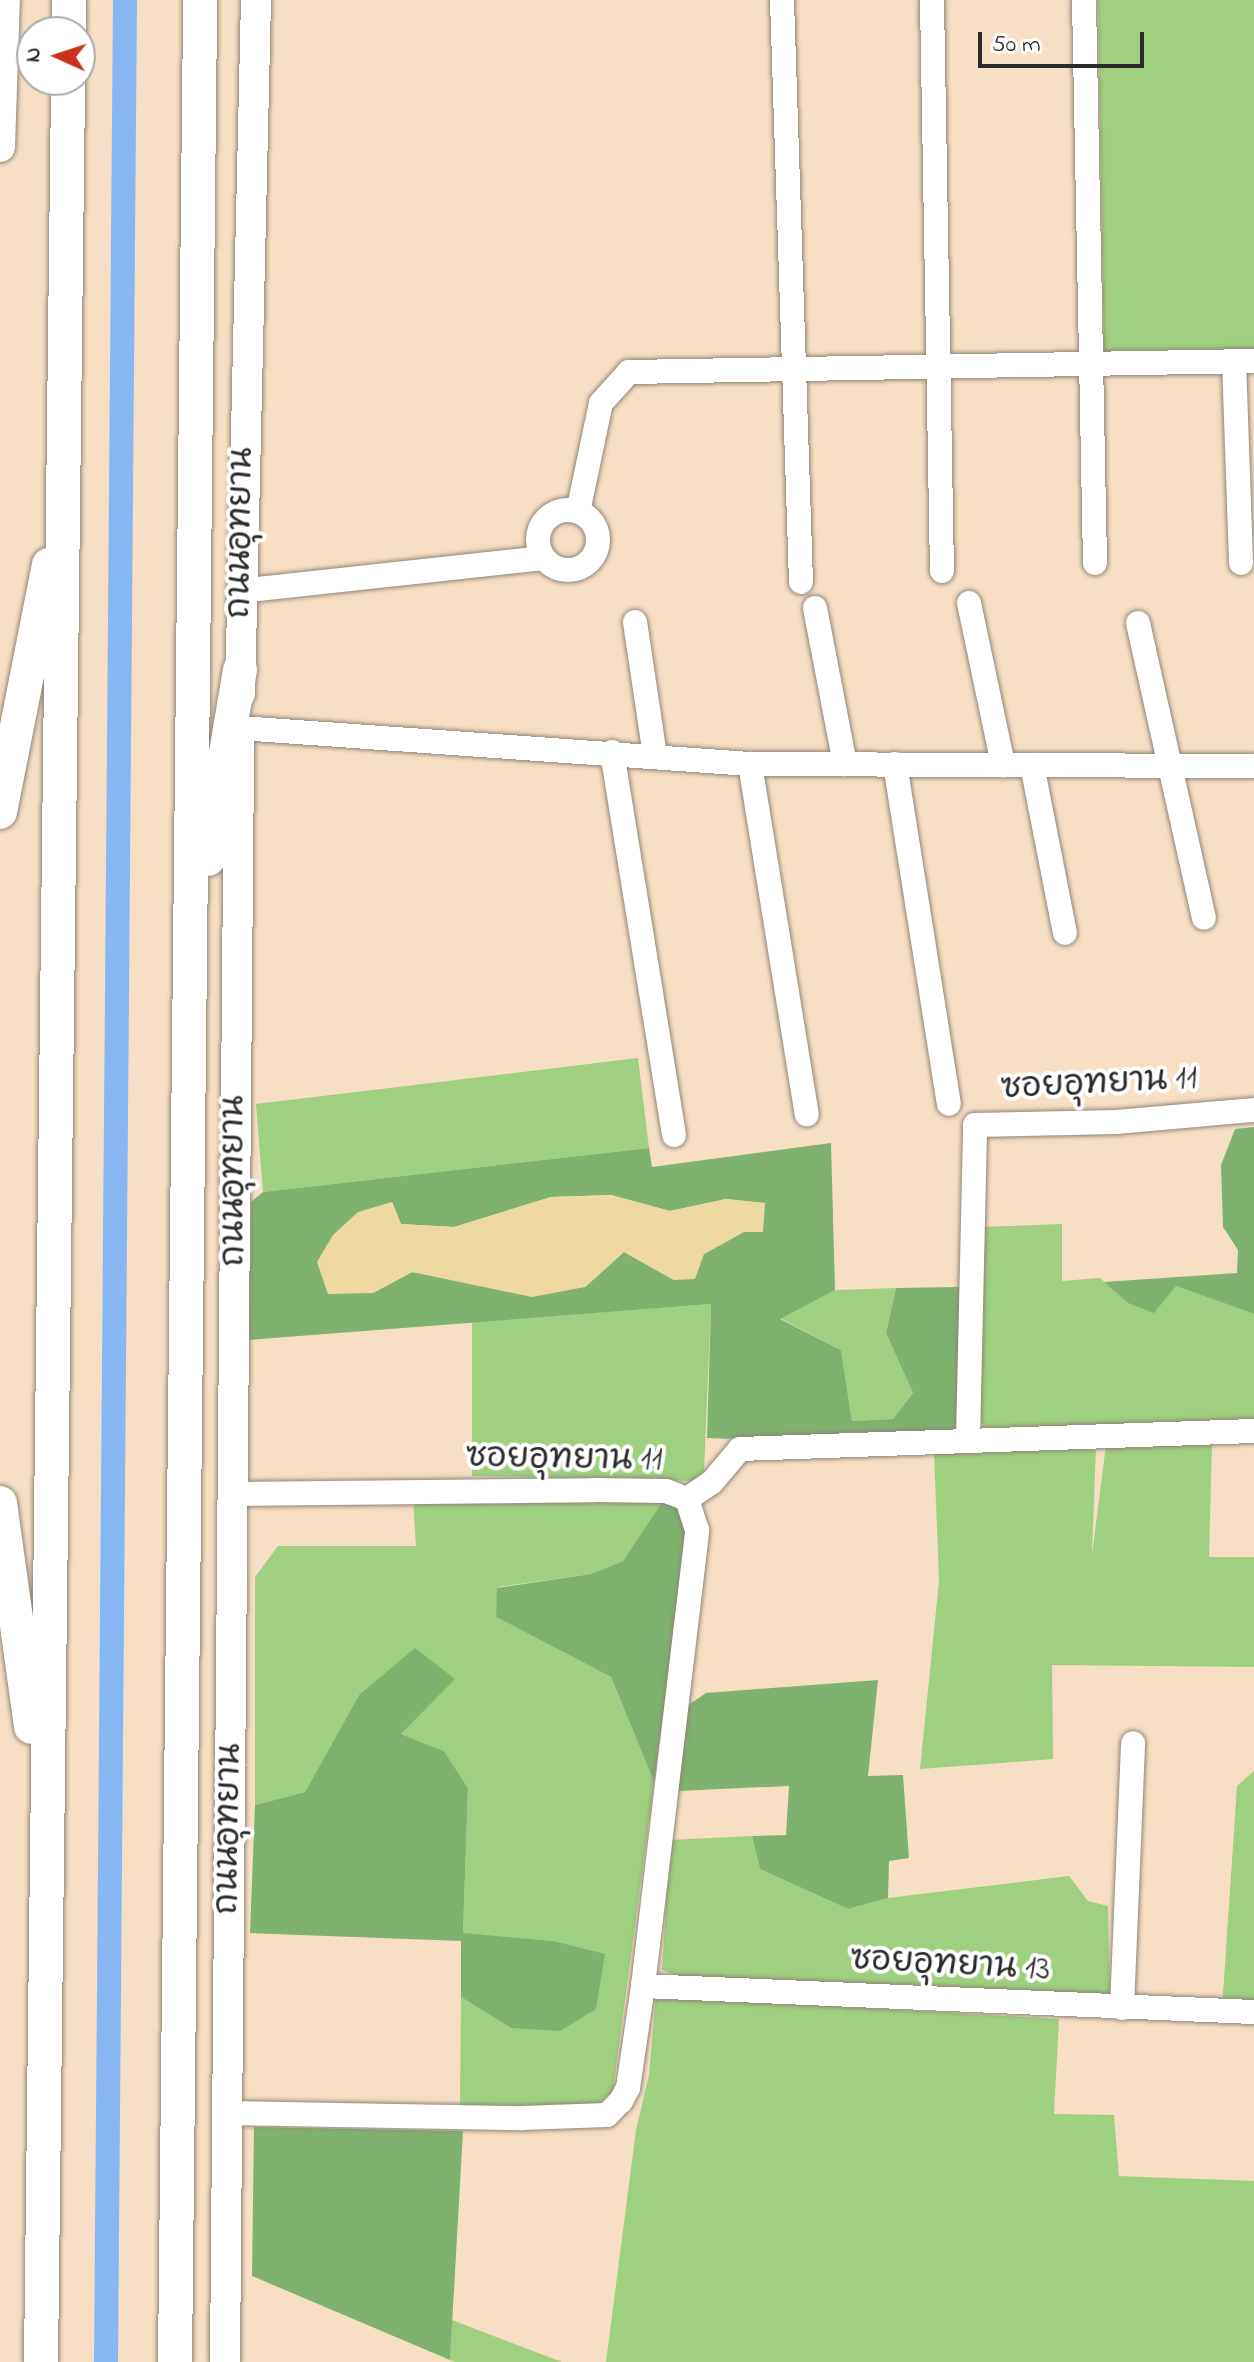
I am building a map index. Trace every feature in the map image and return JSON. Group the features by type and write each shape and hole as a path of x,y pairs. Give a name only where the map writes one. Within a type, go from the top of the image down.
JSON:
{"main road":[{"name":"ถนนอุทยาน","path":"175,2362 200,0"},
{"path":"41,2362 68,96"},
{"path":"0,812 64,498"},
{"path":"189,1016 211,834 240,670"},
{"path":"0,1503 29,1709 47,1895"},
{"path":"177,2152 196,2362"}],"street":[{"path":"0,147 5,0"},
{"name":"ถนนอุทยาน","path":"225,2362 240,591 256,0"},
{"path":"782,0 801,582"},
{"path":"932,0 942,571"},
{"path":"1084,0 1095,563"},
{"path":"578,512 601,403 629,372 1244,361 1241,563"},
{"path":"240,591 543,558 566,571 590,561 598,536 593,523 578,512 556,512 545,520 538,532 543,558"},
{"path":"969,603 1003,765"},
{"path":"815,608 845,764"},
{"path":"635,622 655,756"},
{"path":"1138,623 1204,918"},
{"path":"240,728 750,764 1254,766"},
{"path":"612,752 674,1135"},
{"path":"750,764 807,1114"},
{"path":"895,764 949,1104"},
{"path":"1032,765 1065,933"},
{"name":"ซอยอุทยาน 11","path":"968,1440 975,1125 1116,1122 1254,1110"},
{"name":"ซอยอุทยาน 11","path":"233,1494 594,1490 666,1491 687,1499 712,1482 740,1449 1254,1431"},
{"path":"227,2113 607,2115 628,2088 697,1530 687,1499"},
{"path":"1122,2008 1133,1743"},
{"name":"ซอยอุทยาน 13","path":"643,1986 1254,2012"}],"green space":[{"path":"1098,0 1254,0 1254,353 1104,356"},
{"path":"638,1058 649,1148 263,1192 256,1104"},
{"path":"1254,1127 1254,1314 1176,1286 1154,1313 1128,1303 1104,1282 1237,1273 1238,1250 1223,1227 1221,1165 1235,1129"},
{"path":"831,1143 835,1290 780,1319 841,1350 852,1421 893,1419 913,1393 886,1333 896,1288 960,1287 956,1431 839,1433 828,1442 707,1438 711,1304 249,1340 251,1202 263,1192 649,1148 652,1167","holes":["611,1195 670,1211 726,1199 765,1203 744,1232 704,1254 674,1280 624,1252 585,1287 458,1280 412,1272 373,1293 392,1202 401,1224 454,1227 551,1197"]},
{"path":"1062,1224 1062,1281 1100,1278 1128,1303 1176,1286 1254,1314 1254,1422 985,1433 979,1414 981,1227"},
{"path":"896,1288 886,1333 913,1393 893,1419 852,1421 841,1350 780,1318 835,1290"},
{"path":"711,1304 704,1471 694,1481 472,1476 472,1322"},
{"path":"1106,1445 1212,1445 1209,1557 1254,1557 1254,1667 1052,1665 1053,1759 920,1769 939,1581 934,1451 1096,1447 1092,1555"},
{"path":"413,1500 662,1502 623,1561 591,1574 498,1587 496,1617 611,1677 654,1782 613,2090 597,2107 460,2105 461,1997 511,2028 605,1955 554,1941 463,1934 468,1788 444,1751 401,1734 455,1678 359,1695 305,1792 255,1805 255,1577 278,1546 416,1546"},
{"path":"662,1502 675,1504 685,1517 687,1544 654,1782 611,1677 496,1617 497,1588 591,1574 623,1561"},
{"path":"415,1648 455,1679 401,1734 444,1751 468,1788 463,1933 554,1941 605,1954 596,2009 560,2031 511,2028 461,1997 461,1941 250,1933 255,1805 305,1792 359,1695"},
{"path":"878,1680 868,1776 903,1775 909,1858 889,1861 888,1898 848,1909 760,1869 752,1836 786,1835 789,1786 677,1791 687,1706 706,1693"},
{"path":"1254,1771 1254,2012 1222,2009 1237,1786"},
{"path":"752,1836 760,1869 848,1909 888,1898 1069,1876 1088,1901 1108,1906 1110,1999 686,1978 662,1970 670,1840"},
{"path":"656,1996 1059,2019 1054,2114 1114,2115 1119,2176 1254,2181 1254,2362 606,2362 636,2130 649,2075"},
{"path":"254,2127 463,2131 450,2360 252,2276"},
{"path":"452,2320 562,2362 455,2362 450,2360"}],"sand":[{"path":"611,1195 670,1211 726,1199 765,1203 763,1232 743,1232 704,1254 695,1279 674,1280 624,1252 585,1287 532,1297 412,1272 373,1293 328,1294 317,1262 333,1235 358,1212 392,1202 401,1224 454,1227 551,1197"}],"waterway":[{"path":"106,2362 125,0"}]}
